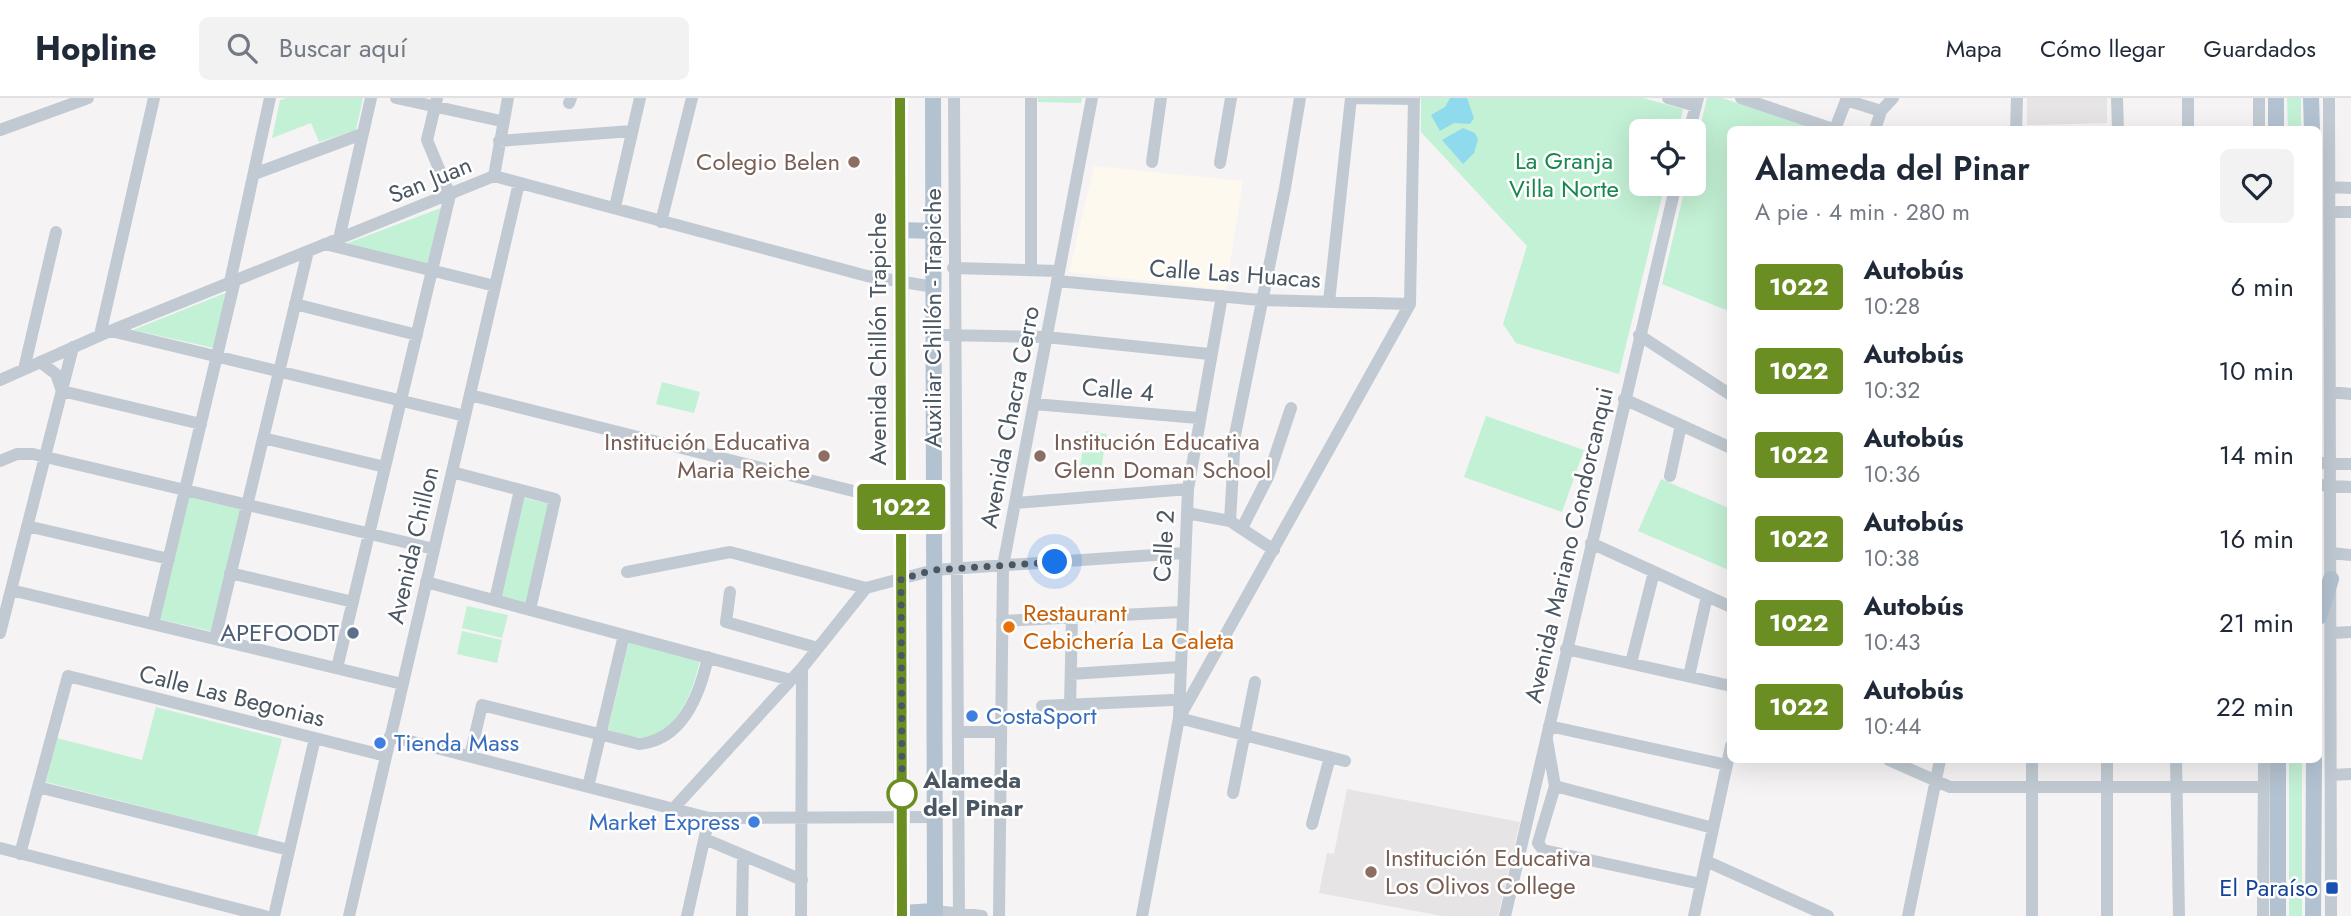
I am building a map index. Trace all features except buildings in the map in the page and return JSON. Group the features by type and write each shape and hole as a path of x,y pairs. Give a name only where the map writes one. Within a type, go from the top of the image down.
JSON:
{"main road":[{"name":"Avenida Chillón Trapiche","path":"900,98 902,914"},
{"path":"902,914 935,914 933,98"},
{"path":"2276,98 2276,126"},
{"path":"2311,98 2312,126"},
{"path":"901,230 934,231"},
{"path":"2322,608 2331,579"},
{"path":"2277,763 2278,916"},
{"path":"2314,763 2314,916"}],"street":[{"path":"154,98 105,333 217,356 465,416"},
{"path":"153,624 217,356 271,98"},
{"path":"339,239 370,98"},
{"path":"396,98 436,102 501,121"},
{"path":"494,176 501,121 508,98"},
{"path":"615,207 640,98"},
{"path":"661,222 692,98"},
{"name":"Auxiliar Chillón - Trapiche","path":"954,98 953,335 959,915"},
{"path":"1031,98 1031,270"},
{"name":"Avenida Chacra Cerro","path":"999,916 1003,566 1092,98"},
{"path":"1152,162 1161,98"},
{"path":"1220,163 1231,98"},
{"path":"1236,525 1235,435 1260,300 1285,188 1300,98"},
{"path":"1142,916 1179,718 1410,303 1414,98 1351,98 1329,302"},
{"path":"1741,98 1770,102 1829,126"},
{"path":"1876,126 1881,111 1893,98"},
{"path":"2016,126 2017,98"},
{"path":"2118,98 2118,126"},
{"path":"2188,98 2188,126"},
{"path":"2259,98 2259,126"},
{"path":"2329,98 2330,392 2325,485 2332,553 2331,916"},
{"path":"0,131 83,99"},
{"path":"1674,99 1697,102 1692,119"},
{"path":"1837,126 1846,99 1881,111"},
{"path":"337,668 450,195 428,144 436,102"},
{"path":"499,141 632,131"},
{"path":"254,174 362,134"},
{"name":"San Juan","path":"0,380 105,333 494,176 615,207 661,222 901,282 934,287"},
{"name":"Avenida Chillon","path":"352,915 390,736 519,183"},
{"path":"2329,187 2351,188"},
{"name":"Avenida Mariano Condorcanqui","path":"1505,916 1673,196"},
{"path":"2329,212 2351,212"},
{"path":"24,369 56,232"},
{"path":"325,244 495,286"},
{"path":"215,639 308,251"},
{"name":"Calle Las Huacas","path":"953,268 1031,270 1058,276 1260,300 1410,303"},
{"name":"Calle 2","path":"1179,718 1181,612 1188,489 1209,354 1222,296"},
{"path":"295,304 416,335"},
{"path":"934,335 1046,337 1209,354"},
{"path":"1639,335 1727,392"},
{"path":"0,633 73,347"},
{"path":"40,362 56,373 62,391"},
{"path":"62,391 201,424"},
{"path":"2330,392 2351,394"},
{"path":"470,395 901,503"},
{"path":"1624,398 1727,446"},
{"name":"Calle 4","path":"1034,404 1198,418"},
{"path":"1236,525 1268,477 1291,408"},
{"path":"1670,476 1681,425"},
{"path":"263,438 385,467"},
{"path":"0,461 24,452 434,549"},
{"path":"2325,463 2351,464"},
{"path":"452,472 555,499 530,610"},
{"path":"2325,485 2351,487"},
{"path":"1015,503 1188,489"},
{"path":"495,600 520,490"},
{"path":"1186,513 1236,525 1274,550"},
{"path":"27,526 169,559"},
{"path":"1591,543 1727,605"},
{"path":"627,572 730,551 866,588 934,570 1184,553"},
{"path":"2332,553 2351,555"},
{"path":"1631,663 1654,572"},
{"path":"230,573 353,602"},
{"path":"426,582 792,680"},
{"path":"673,809 792,680 866,588"},
{"path":"11,590 402,684"},
{"path":"730,592 726,622 817,648"},
{"path":"1689,677 1707,596"},
{"path":"1002,621 1181,612"},
{"path":"1070,705 1072,618"},
{"path":"2332,633 2351,632"},
{"path":"588,787 624,635"},
{"path":"1566,649 1727,685"},
{"path":"470,756 482,705 639,744 666,736 696,702 708,657"},
{"path":"1071,674 1179,667"},
{"path":"801,916 802,668"},
{"name":"Calle Las Begonias","path":"38,787 68,676 386,756"},
{"path":"1233,793 1255,682"},
{"path":"1042,706 1172,700"},
{"path":"1179,718 1345,761"},
{"path":"1694,916 1701,884 1706,861 1713,828 1727,765 1548,730 1555,786 1538,843 1543,850 1701,884"},
{"path":"958,732 1001,732"},
{"path":"390,736 709,818 934,817"},
{"path":"274,916 315,738"},
{"path":"1312,824 1329,757"},
{"path":"1898,763 1933,782 1950,787 2176,789 2264,786"},
{"path":"1908,916 1933,782 1939,763"},
{"path":"2032,763 2032,916"},
{"path":"2107,763 2108,916"},
{"path":"2176,763 2179,916"},
{"path":"2263,916 2264,763"},
{"path":"2332,775 2351,774"},
{"path":"1555,786 1713,828"},
{"path":"20,854 38,787 289,849"},
{"path":"687,916 709,818"},
{"path":"705,839 802,880"},
{"path":"0,848 265,916"},
{"path":"742,916 743,855"},
{"path":"1706,861 1828,916"},
{"path":"935,914 982,916"}],"shaded area":[{"path":"2027,98 2107,98 2107,123 2027,125"},
{"path":"1094,166 1243,181 1226,290 1069,272"},
{"path":"1347,789 1520,822 1498,916 1442,916 1319,893 1327,853 1334,854"}],"green space":[{"path":"363,98 356,130 319,142 311,123 272,138 280,100"},
{"path":"1038,98 1082,98 1081,103 1038,102"},
{"name":"La Granja Villa Norte","path":"1421,98 1643,98 1683,109 1681,119 1629,119 1629,196 1662,196 1619,374 1516,343 1503,324 1527,246 1421,132"},
{"path":"1707,98 1722,98 1807,126 1727,126 1727,310 1662,284 1683,196 1706,196 1706,119 1702,119"},
{"path":"2287,98 2301,98 2301,126 2288,126"},
{"path":"441,208 428,265 345,244"},
{"path":"228,292 214,348 133,330"},
{"path":"662,382 700,392 694,413 656,404"},
{"path":"1486,416 1584,450 1562,512 1464,477"},
{"path":"1086,431 1107,434 1101,469 1080,466"},
{"path":"1661,479 1727,507 1727,569 1638,531"},
{"path":"188,497 241,509 211,631 158,619"},
{"path":"524,498 551,504 527,604 500,598"},
{"path":"467,606 508,615 502,638 462,628"},
{"path":"462,631 502,640 497,663 457,654"},
{"path":"629,641 700,660 689,695 676,718 657,734 646,737 608,730"},
{"path":"156,707 282,739 257,836 46,782 57,738 142,760"},
{"path":"2289,763 2302,763 2302,916 2289,916"}],"water":[{"path":"1450,98 1467,98 1474,118 1470,124 1454,123 1440,131 1431,115 1445,107"},
{"path":"1463,128 1475,133 1478,139 1474,153 1463,164 1442,140"}],"bus line":[{"name":"1022","path":"900,98 902,916"}],"place":[{"name":"Colegio Belen","path":"854,162"},
{"name":"Institución Educativa Maria Reiche","path":"824,456"},
{"name":"Institución Educativa Glenn Doman School","path":"1040,456"},
{"name":"Restaurant Cebichería La Caleta","path":"1009,627"},
{"name":"APEFOODT","path":"353,633"},
{"name":"CostaSport","path":"972,716"},
{"name":"Tienda Mass","path":"380,743"},
{"name":"Alameda del Pinar","path":"902,794"},
{"name":"Market Express","path":"754,822"},
{"name":"Institución Educativa Los Olivos College","path":"1371,872"},
{"name":"El Paraíso","path":"2332,888"}],"route":[{"path":"902,794 901,579 934,570 1055,562"}]}
